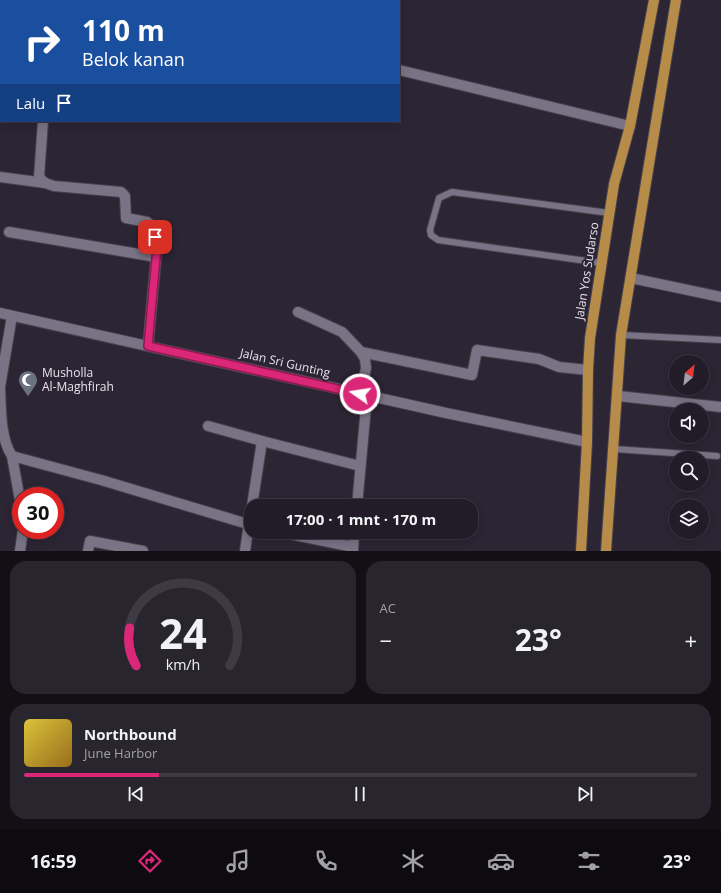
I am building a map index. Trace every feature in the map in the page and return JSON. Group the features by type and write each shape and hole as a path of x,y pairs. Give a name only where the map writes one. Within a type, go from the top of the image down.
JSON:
{"main road":[{"name":"Jalan Yos Sudarso","path":"581,551 587,442 590,338 614,184 630,126 654,0"},
{"path":"606,551 618,396 621,334 676,0"}],"street":[{"path":"400,70 630,126"},
{"path":"43,122 39,177 45,183"},
{"path":"0,177 45,183 54,186 123,194 126,218 147,222 154,227 156,257 148,346"},
{"path":"9,232 156,257"},
{"path":"631,278 721,297"},
{"path":"298,312 342,332 361,352 365,359 366,368 358,499"},
{"name":"Jalan Sri Gunting","path":"0,313 364,395 587,442"},
{"path":"12,316 0,387 6,452 16,487"},
{"path":"361,352 472,375 477,350 539,359 559,367 588,370"},
{"path":"618,396 721,407"},
{"path":"208,426 360,466"},
{"path":"253,499 262,441"},
{"path":"6,452 244,523"},
{"path":"20,551 22,539"},
{"path":"245,551 247,539"},
{"path":"310,539 353,549 354,539"},
{"path":"88,551 90,541 143,551"}],"lane":[{"path":"601,263 438,240 431,235 430,230 439,198 452,192 609,213"},
{"path":"621,334 721,340"},
{"path":"614,449 717,456"}],"place":[{"name":"Musholla Al-Maghfirah","path":"28,397"}],"route":[{"path":"155,237 157,247 148,346 360,394"}]}
